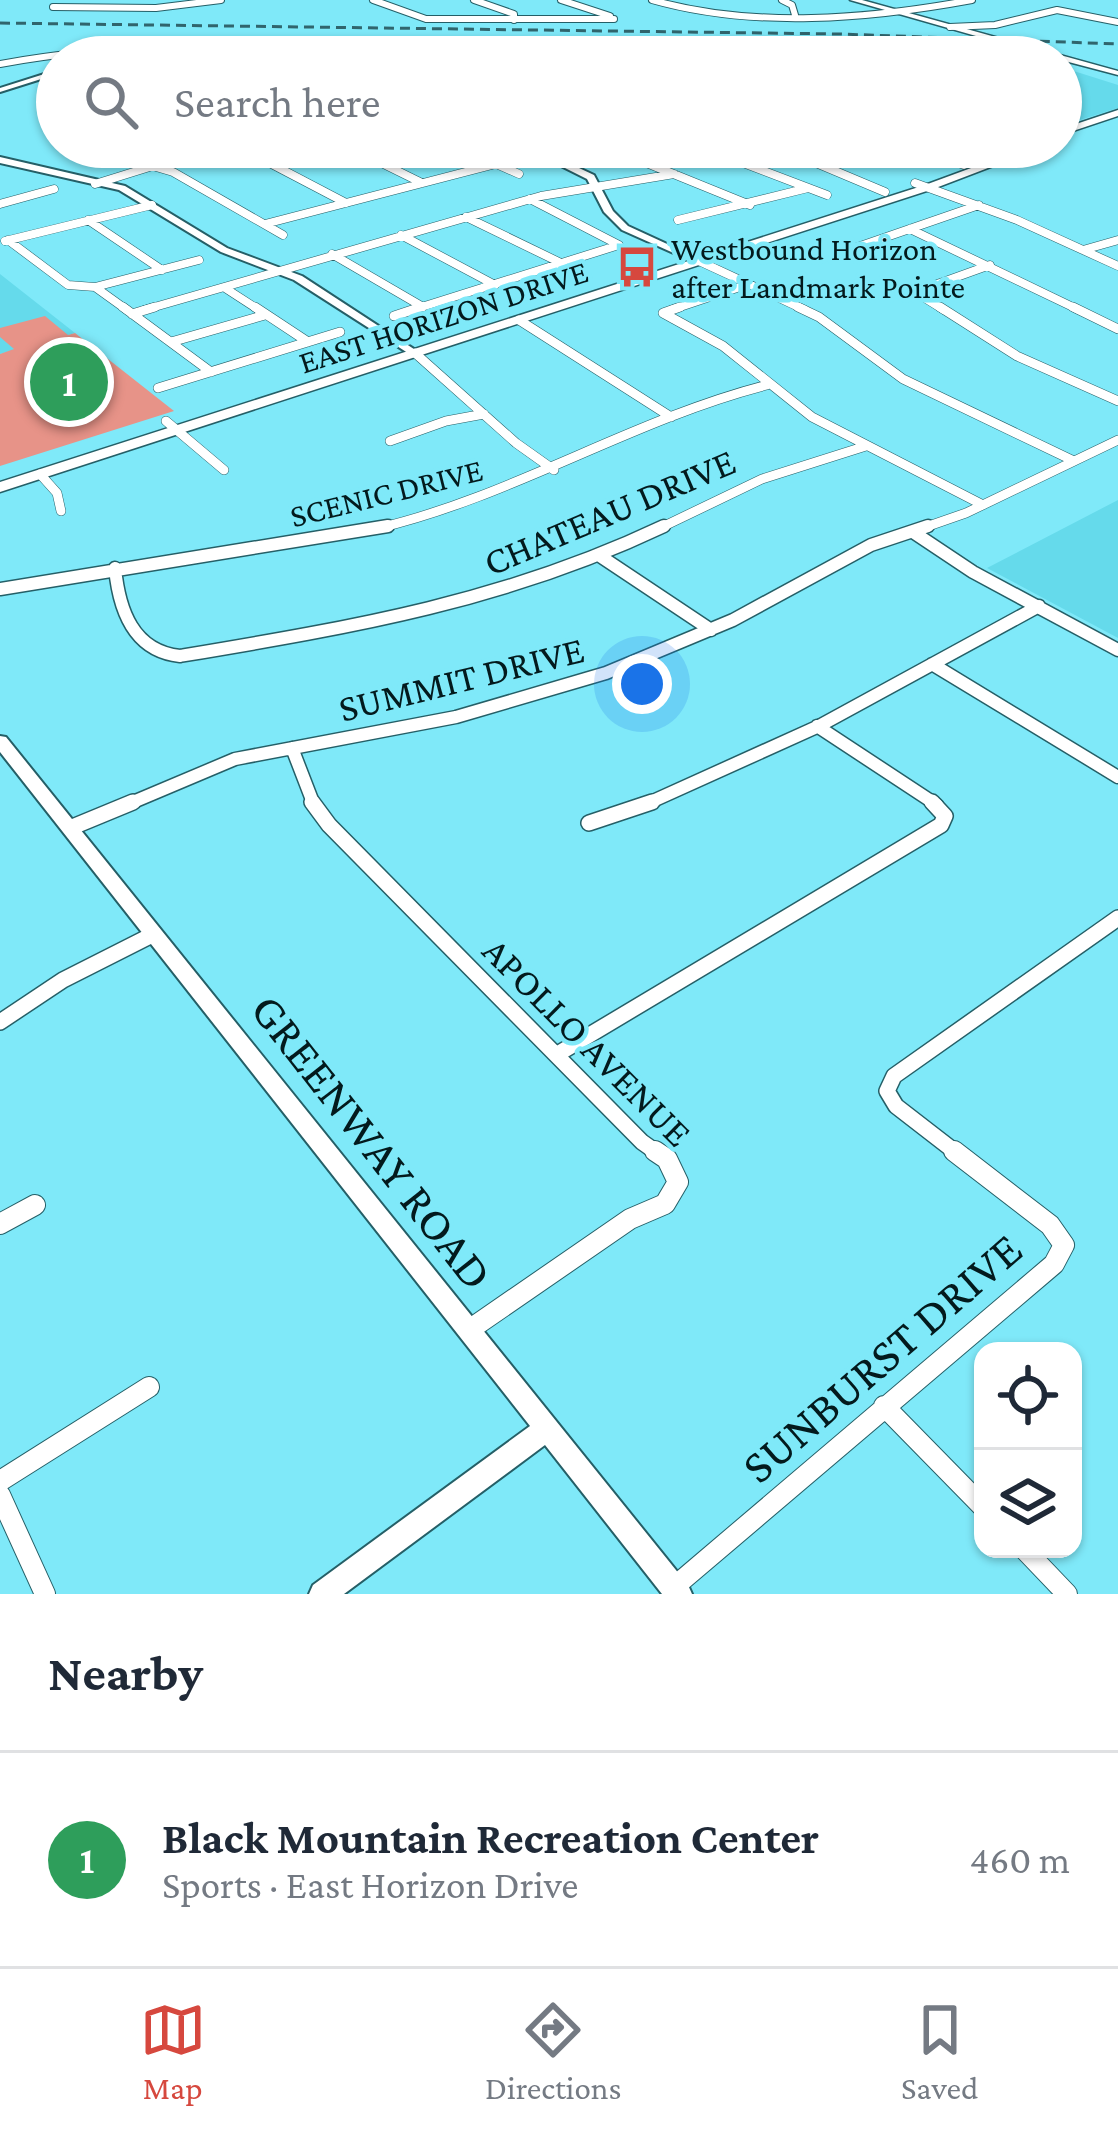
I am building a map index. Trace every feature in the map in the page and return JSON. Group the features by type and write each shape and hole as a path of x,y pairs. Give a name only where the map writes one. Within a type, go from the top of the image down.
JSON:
{"main road":[{"path":"837,0 979,36"},
{"path":"854,0 973,36"},
{"path":"1082,65 1118,76"},
{"path":"1082,129 1118,118"},
{"name":"EAST HORIZON DRIVE","path":"0,474 409,350 885,192 922,185 958,168"},
{"name":"EAST HORIZON DRIVE","path":"409,350 519,320 688,256 847,214 974,168"},
{"path":"847,214 885,192"},
{"name":"EAST HORIZON DRIVE","path":"0,487 170,426"}],"street":[{"path":"56,4 220,0"},
{"path":"373,0 426,19 614,19 561,0"},
{"path":"474,0 514,14 514,20"},
{"path":"652,0 698,14 795,15 895,14 972,0"},
{"path":"782,0 792,5 795,15"},
{"path":"87,4 104,2"},
{"path":"950,27 995,26 1057,10 1118,22"},
{"path":"0,64 36,56"},
{"path":"0,87 36,76"},
{"path":"0,163 100,182 224,250 276,272 383,340 409,350 464,389 516,448 554,470"},
{"path":"100,182 146,168"},
{"path":"162,168 283,235"},
{"path":"279,168 346,203"},
{"path":"392,168 422,183"},
{"path":"265,224 480,168"},
{"path":"505,168 519,174"},
{"path":"575,168 609,185"},
{"path":"592,168 609,185 630,221 688,256 832,326 903,379 1074,461"},
{"path":"658,168 749,205"},
{"path":"756,168 827,195"},
{"path":"828,168 885,192"},
{"path":"132,314 530,199 670,173"},
{"path":"922,185 1118,266"},
{"path":"678,220 808,188"},
{"path":"0,204 54,189"},
{"path":"394,316 619,245 530,199"},
{"path":"4,241 146,206"},
{"path":"837,254 980,206"},
{"path":"466,217 562,264"},
{"path":"88,220 162,270"},
{"path":"910,229 1118,328"},
{"path":"401,235 495,285"},
{"path":"1083,250 1118,240"},
{"path":"4,241 68,285 95,287 199,260"},
{"path":"332,254 423,307"},
{"path":"990,265 915,292 1017,356 1118,401"},
{"path":"749,284 663,314 713,339 812,418 983,505"},
{"path":"95,287 211,372"},
{"path":"225,288 308,342"},
{"path":"171,342 265,315"},
{"path":"519,320 671,417"},
{"path":"158,388 340,332"},
{"name":"SCENIC DRIVE","path":"0,589 389,525 482,499 722,396 767,385"},
{"path":"390,441 484,413"},
{"path":"170,426 224,470"},
{"name":"SUMMIT DRIVE","path":"70,828 208,768 511,703 606,674 711,630 854,553 983,505 1118,440"},
{"name":"CHATEAU DRIVE","path":"115,568 120,608 146,649 159,657 403,617 500,592 600,556 745,486 866,446"},
{"path":"40,475 57,493 61,511"},
{"path":"913,532 959,564 1118,650"},
{"path":"600,556 711,630"},
{"path":"589,823 710,781 1039,606"},
{"path":"932,664 1118,777"},
{"path":"556,1055 941,825 945,816 937,805 817,726"},
{"name":"GREENWAY ROAD","path":"0,741 676,1591"},
{"name":"APOLLO AVENUE","path":"292,748 309,797 329,826 642,1142 667,1159 678,1181 665,1204 630,1219 469,1330"},
{"name":"SUNBURST DRIVE","path":"676,1591 884,1406 1054,1264 1064,1245 1050,1226 896,1106 887,1091 894,1076 1118,918"},
{"path":"0,1022 63,980 154,934"},
{"path":"0,1225 35,1205"},
{"path":"0,1481 149,1387"},
{"path":"884,1406 974,1498"},
{"path":"322,1594 548,1428"},
{"path":"0,1495 45,1594"},
{"path":"1032,1558 1066,1594"}],"shaded area":[{"path":"1082,74 1118,85 1118,108 1082,119"},
{"path":"0,274 75,333 0,354"},
{"path":"45,316 68,335 75,333 174,411 0,466 0,354 14,349 0,337 0,328"},
{"path":"1118,500 1118,638 987,568"}],"railway":[{"path":"0,23 896,36"},
{"path":"1082,43 1118,44"}],"place":[{"name":"Westbound Horizon after Landmark Pointe","path":"637,267"},
{"name":"Black Mountain Recreation Center","path":"69,382"}]}
